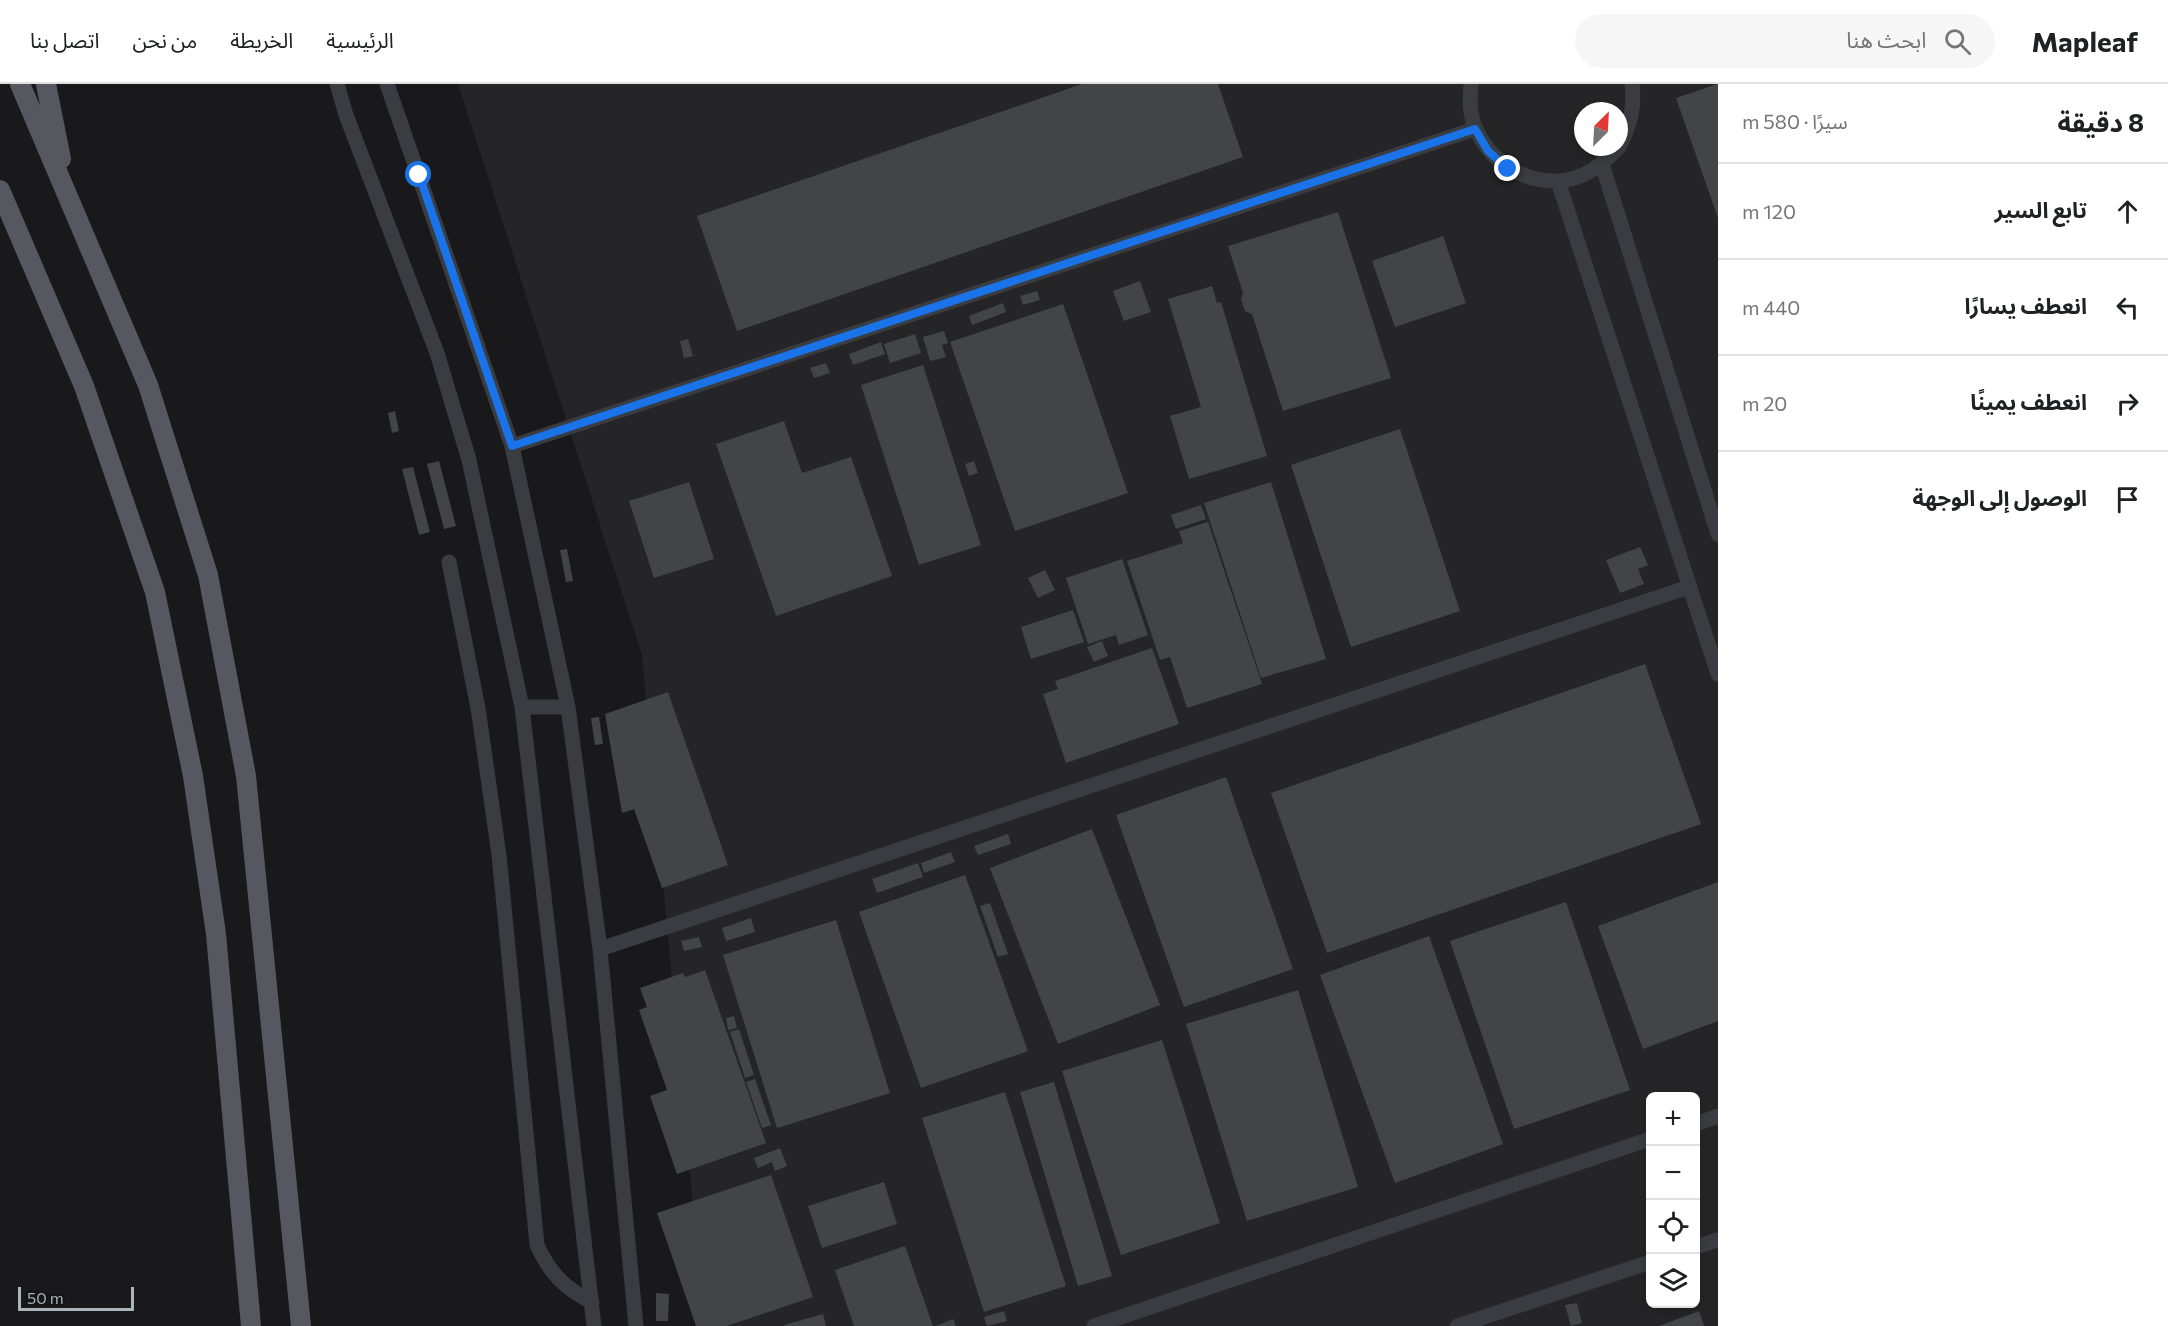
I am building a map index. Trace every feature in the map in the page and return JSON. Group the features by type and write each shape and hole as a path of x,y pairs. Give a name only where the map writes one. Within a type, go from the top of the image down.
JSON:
{"main road":[{"path":"20,84 148,385 208,575 246,776 301,1326"},
{"path":"46,84 68,197"},
{"path":"0,190 84,386 155,592 194,776 216,934 251,1326"}],"street":[{"path":"337,84 346,115 437,353 469,460 522,707 594,1326"},
{"path":"387,84 512,446 568,706 600,949 636,1326"},
{"path":"1471,84 1470,106 1475,129 1488,151 1508,169 1532,179 1558,181 1581,176 1602,164 1610,156"},
{"path":"1628,129 1634,101 1632,84"},
{"path":"512,446 1475,129"},
{"path":"1602,164 1718,534"},
{"path":"1558,181 1718,674"},
{"path":"448,562 477,708 499,855 537,1245 546,1263 558,1279 592,1302"},
{"path":"600,949 1689,587"},
{"path":"522,707 568,706"},
{"path":"1700,1122 1718,1116"},
{"path":"1094,1326 1646,1140"},
{"path":"1700,1245 1718,1240"},
{"path":"1457,1326 1646,1263"}],"shaded area":[{"path":"458,84 1718,84 1718,1326 704,1326 642,655"}],"building":[{"path":"1082,84 1218,84 1243,157 737,331 697,216"},
{"path":"1718,84 1718,218 1676,98"},
{"path":"1338,212 1391,378 1283,411 1252,314 1245,311 1241,299 1243,293 1228,246"},
{"path":"1443,236 1466,303 1395,327 1372,261"},
{"path":"1140,281 1151,312 1124,321 1113,291"},
{"path":"1212,286 1217,303 1221,302 1267,456 1189,479 1170,416 1201,407 1168,299"},
{"path":"1037,291 1040,300 1023,305 1020,296"},
{"path":"1003,303 1006,312 972,325 969,316"},
{"path":"1063,304 1128,493 1015,531 950,342"},
{"path":"944,331 948,343 942,345 946,357 930,361 923,337"},
{"path":"915,334 921,353 890,363 884,344"},
{"path":"688,339 693,356 684,358 680,341"},
{"path":"881,342 885,354 853,365 849,354"},
{"path":"826,363 830,373 814,378 810,368"},
{"path":"923,365 981,545 919,565 861,385"},
{"path":"395,411 399,431 392,433 388,413"},
{"path":"784,421 802,473 851,457 892,576 776,616 716,444"},
{"path":"1400,429 1460,611 1351,647 1291,465"},
{"path":"439,461 456,526 444,529 427,464"},
{"path":"974,461 978,473 969,476 965,464"},
{"path":"413,467 430,532 419,535 402,469"},
{"path":"689,482 714,559 654,578 629,501"},
{"path":"1271,482 1326,659 1261,678 1204,503"},
{"path":"1201,505 1206,519 1176,529 1171,515"},
{"path":"1208,522 1262,684 1187,708 1170,657 1160,660 1127,561 1183,543 1179,531"},
{"path":"1640,547 1648,565 1638,569 1644,584 1620,593 1606,560"},
{"path":"567,549 573,581 566,582 560,550"},
{"path":"1122,559 1148,635 1119,645 1116,635 1088,644 1066,578"},
{"path":"1045,570 1055,590 1038,598 1028,578"},
{"path":"1073,610 1084,642 1031,659 1021,627"},
{"path":"1102,641 1108,656 1094,662 1087,647"},
{"path":"1152,648 1179,724 1066,763 1043,694 1058,689 1055,681"},
{"path":"1645,664 1701,824 1327,953 1271,793"},
{"path":"668,692 728,865 662,888 634,809 622,813 605,714"},
{"path":"599,717 603,744 595,745 591,718"},
{"path":"1226,777 1293,969 1184,1007 1116,815"},
{"path":"1092,829 1160,1005 1058,1044 990,868"},
{"path":"1008,834 1011,844 978,855 974,846"},
{"path":"951,852 955,862 924,873 921,863"},
{"path":"918,863 923,877 877,893 872,879"},
{"path":"965,875 1028,1051 921,1088 859,912"},
{"path":"1718,882 1718,1021 1643,1049 1598,926"},
{"path":"1566,902 1630,1090 1514,1129 1450,941"},
{"path":"990,903 1008,954 998,957 980,906"},
{"path":"751,918 755,932 726,941 722,928"},
{"path":"836,920 890,1093 777,1128 723,955"},
{"path":"1429,936 1503,1144 1395,1183 1320,975"},
{"path":"699,937 702,947 684,951 681,941"},
{"path":"705,970 766,1143 677,1174 650,1096 667,1090 639,1010 647,1007 640,988 683,973 685,977"},
{"path":"1298,990 1358,1187 1247,1221 1186,1024"},
{"path":"734,1016 737,1028 728,1030 726,1018"},
{"path":"739,1029 754,1075 745,1078 730,1032"},
{"path":"1162,1040 1220,1223 1121,1255 1062,1071"},
{"path":"755,1079 771,1125 762,1128 746,1082"},
{"path":"1054,1082 1112,1276 1078,1286 1020,1092"},
{"path":"1005,1092 1066,1286 984,1312 922,1118"},
{"path":"780,1148 787,1166 775,1171 772,1162 758,1168 754,1158"},
{"path":"771,1175 813,1297 727,1326 696,1326 657,1213"},
{"path":"884,1182 897,1224 822,1248 808,1206"},
{"path":"905,1246 933,1326 854,1326 835,1270"},
{"path":"656,1293 669,1294 668,1321 656,1321"},
{"path":"1577,1303 1582,1323 1571,1326 1565,1305"},
{"path":"1004,1311 1007,1321 987,1326 984,1317"},
{"path":"1699,1311 1704,1326 1659,1326"},
{"path":"823,1314 826,1326 784,1326 784,1325"},
{"path":"953,1319 956,1326 936,1326"}],"route":[{"path":"419,175 512,446 1475,129 1488,151 1508,169"}]}
